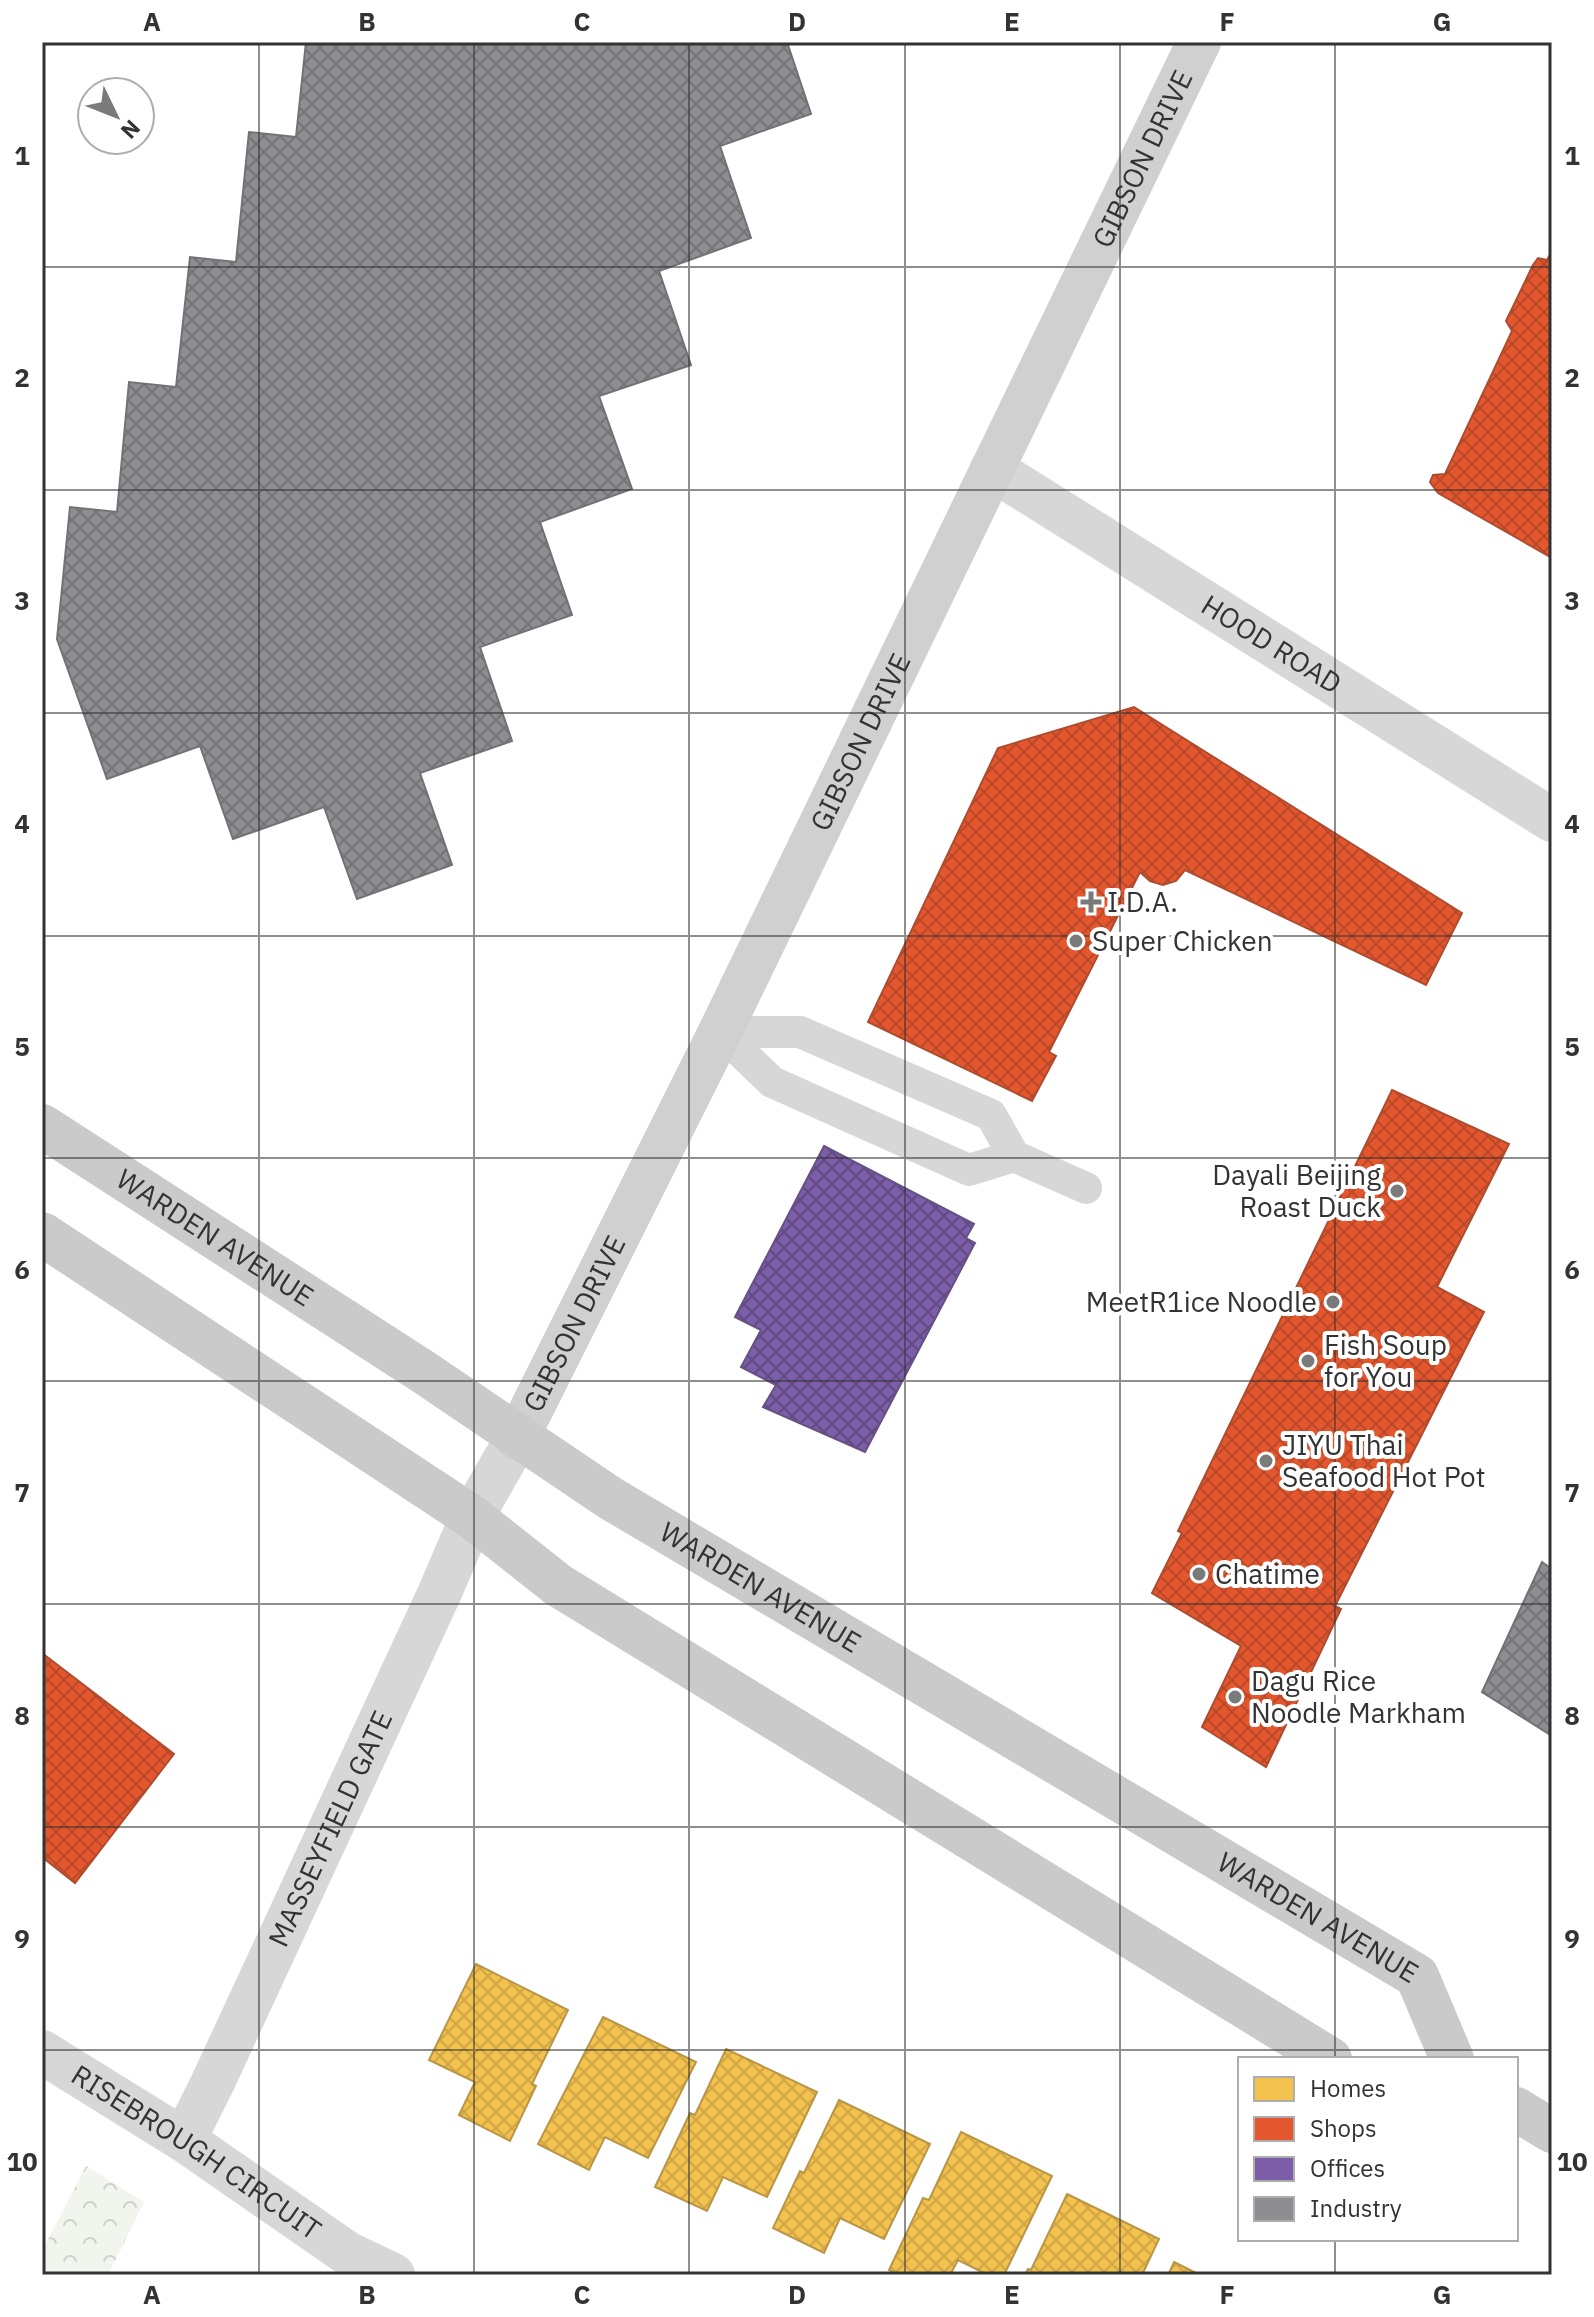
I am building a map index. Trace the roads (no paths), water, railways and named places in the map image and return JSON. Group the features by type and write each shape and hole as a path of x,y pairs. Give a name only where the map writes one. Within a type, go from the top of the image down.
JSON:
{"main road":[{"name":"GIBSON DRIVE","path":"517,1438 720,1032 1199,42"},
{"name":"WARDEN AVENUE","path":"42,1126 422,1371 610,1498 1417,1976 1451,2057"},
{"path":"42,1234 472,1517 558,1585 1327,2057"},
{"path":"1518,2110 1552,2131"}],"street":[{"name":"HOOD ROAD","path":"992,469 1552,820"},
{"name":"MASSEYFIELD GATE","path":"184,2140 440,1592 472,1517 517,1438"},
{"name":"RISEBROUGH CIRCUIT","path":"42,2052 184,2140 347,2253 393,2275"}],"lane":[{"path":"720,1032 772,1082 969,1170 1014,1156"},
{"path":"720,1032 800,1032 991,1115 1014,1156 1086,1188"}],"place":[{"name":"I.D.A.","path":"1091,902"},
{"name":"Super Chicken","path":"1076,941"},
{"name":"Dayali Beijing Roast Duck","path":"1397,1191"},
{"name":"MeetR1ice Noodle","path":"1333,1302"},
{"name":"Fish Soup for You","path":"1308,1361"},
{"name":"JIYU Thai Seafood Hot Pot","path":"1266,1461"},
{"name":"Chatime","path":"1199,1574"},
{"name":"Dagu Rice Noodle Markham","path":"1235,1697"}]}
